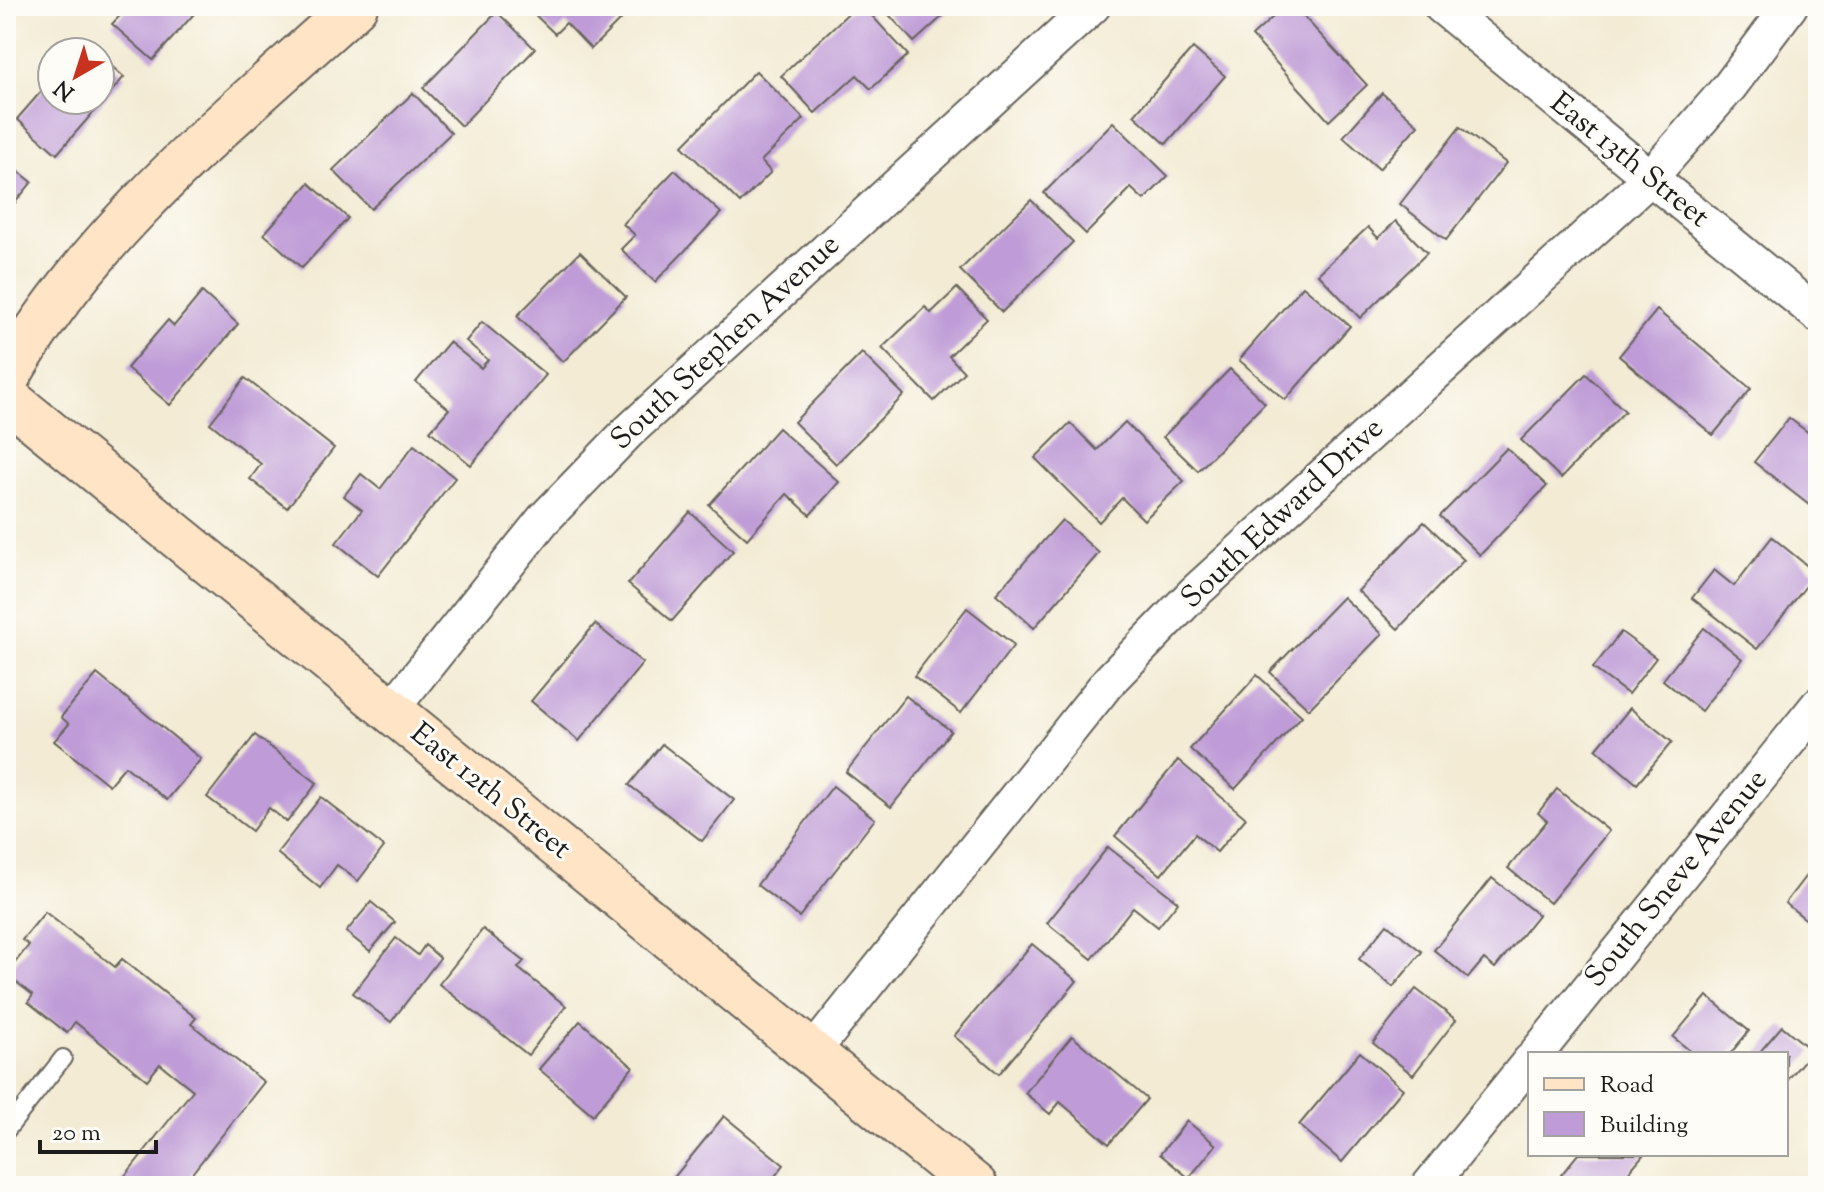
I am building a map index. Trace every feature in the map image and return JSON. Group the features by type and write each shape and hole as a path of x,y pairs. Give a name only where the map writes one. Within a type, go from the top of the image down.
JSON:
{"street":[{"path":"6,380 28,340 134,212 189,156 355,6"},
{"name":"South Stephen Avenue","path":"391,710 543,520 628,432 1093,6"},
{"name":"East 13th Street","path":"1441,6 1818,315"},
{"name":"South Edward Drive","path":"811,1054 1109,681 1195,592 1649,179 1730,86 1790,6"},
{"name":"East 12th Street","path":"6,397 975,1186"},
{"name":"South Sneve Avenue","path":"1538,1052 1818,705"},
{"path":"1429,1186 1528,1063"}],"lane":[{"path":"6,1131 63,1058"}],"building":[{"path":"129,6 201,6 153,60 112,24"},
{"path":"526,6 634,6 591,49 566,23 555,34"},
{"path":"856,6 863,6 908,55 871,89 857,75 815,113 781,76"},
{"path":"881,6 954,6 914,42"},
{"path":"1285,6 1294,6 1367,85 1329,121 1252,36"},
{"path":"497,12 535,49 461,126 423,88"},
{"path":"1193,48 1225,76 1166,144 1134,115"},
{"path":"116,70 124,77 116,86"},
{"path":"756,71 804,119 761,161 771,172 740,203 682,146"},
{"path":"413,93 451,133 371,209 333,170"},
{"path":"1382,93 1418,125 1379,169 1343,137"},
{"path":"36,97 36,116 90,116 57,154 17,119"},
{"path":"1113,122 1168,176 1144,200 1131,188 1086,234 1044,193"},
{"path":"1460,127 1506,163 1446,240 1400,204"},
{"path":"6,161 32,182 6,214"},
{"path":"675,170 721,213 655,282 621,249 635,235 623,224"},
{"path":"309,183 348,218 302,268 264,234"},
{"path":"1031,200 1073,242 1002,312 960,270"},
{"path":"1396,221 1427,253 1360,318 1318,274 1368,227 1378,238"},
{"path":"580,252 626,297 563,362 517,316"},
{"path":"1303,286 1350,326 1285,400 1239,360"},
{"path":"957,288 987,319 949,356 964,372 934,401 882,348 925,307 931,313"},
{"path":"202,292 238,324 170,405 127,368 168,320 174,326"},
{"path":"1657,310 1751,389 1713,435 1619,356"},
{"path":"482,322 546,375 471,465 430,431 449,409 416,382 449,342 481,368 488,360 466,341"},
{"path":"862,353 904,395 836,464 794,422"},
{"path":"1230,369 1265,403 1198,471 1163,437"},
{"path":"1586,374 1625,411 1561,478 1521,440"},
{"path":"245,378 334,448 287,508 250,479 261,464 210,423"},
{"path":"1789,418 1818,440 1818,512 1754,462"},
{"path":"1125,422 1184,481 1144,520 1122,498 1099,522 1035,458 1070,423 1097,450"},
{"path":"778,428 839,482 810,515 787,494 747,539 709,505"},
{"path":"414,445 455,478 378,576 336,543 362,510 344,496 361,474 380,489"},
{"path":"1507,448 1547,486 1480,555 1440,516"},
{"path":"690,512 733,551 672,621 628,584"},
{"path":"1062,520 1099,553 1034,628 996,594"},
{"path":"1424,522 1464,560 1398,629 1358,591"},
{"path":"1772,537 1816,573 1757,649 1692,598 1714,570 1734,586"},
{"path":"1343,597 1382,634 1309,709 1270,672"},
{"path":"967,608 1014,645 961,713 914,676"},
{"path":"595,624 643,663 579,741 531,701"},
{"path":"1704,628 1742,659 1701,711 1663,680"},
{"path":"1621,632 1656,658 1628,694 1593,668"},
{"path":"97,674 201,759 167,800 125,766 109,785 54,741 69,724 61,717"},
{"path":"1257,675 1302,716 1235,789 1190,749"},
{"path":"906,696 951,731 891,807 846,772"},
{"path":"1630,708 1672,742 1637,784 1596,749"},
{"path":"255,735 317,783 287,822 269,808 252,831 207,797"},
{"path":"662,744 734,800 702,841 629,785"},
{"path":"1178,760 1246,818 1217,852 1195,834 1161,875 1115,836"},
{"path":"833,786 875,819 799,917 757,885"},
{"path":"1557,789 1609,831 1550,903 1508,868 1547,821 1538,813"},
{"path":"321,797 384,847 358,881 337,865 320,888 277,853"},
{"path":"1108,847 1178,902 1158,927 1133,907 1092,959 1047,923"},
{"path":"1818,860 1818,929 1785,903"},
{"path":"1492,878 1538,915 1495,968 1484,959 1468,978 1434,950"},
{"path":"371,902 395,922 370,951 346,932"},
{"path":"45,912 115,967 122,959 196,1018 191,1024 264,1082 182,1186 117,1186 193,1090 160,1064 147,1080 75,1022 67,1033 28,1002 33,995 6,974 29,945 22,940"},
{"path":"1387,924 1422,952 1393,987 1359,959"},
{"path":"483,929 524,961 518,968 566,1006 528,1055 439,984"},
{"path":"396,938 418,955 425,945 440,958 391,1022 353,993"},
{"path":"1032,944 1077,981 999,1074 954,1036"},
{"path":"1416,989 1456,1020 1413,1075 1373,1043"},
{"path":"1707,996 1749,1031 1732,1052 1692,1052 1673,1037"},
{"path":"580,1021 633,1067 593,1115 539,1069"},
{"path":"1782,1026 1812,1051 1788,1080 1788,1052 1760,1052"},
{"path":"1072,1036 1147,1099 1109,1144 1060,1102 1050,1114 1025,1093"},
{"path":"1360,1052 1403,1089 1342,1162 1299,1125"},
{"path":"724,1116 784,1165 767,1186 667,1186"},
{"path":"1187,1121 1216,1145 1189,1178 1160,1154"},
{"path":"1576,1156 1642,1156 1617,1186 1573,1186 1561,1175"}]}
